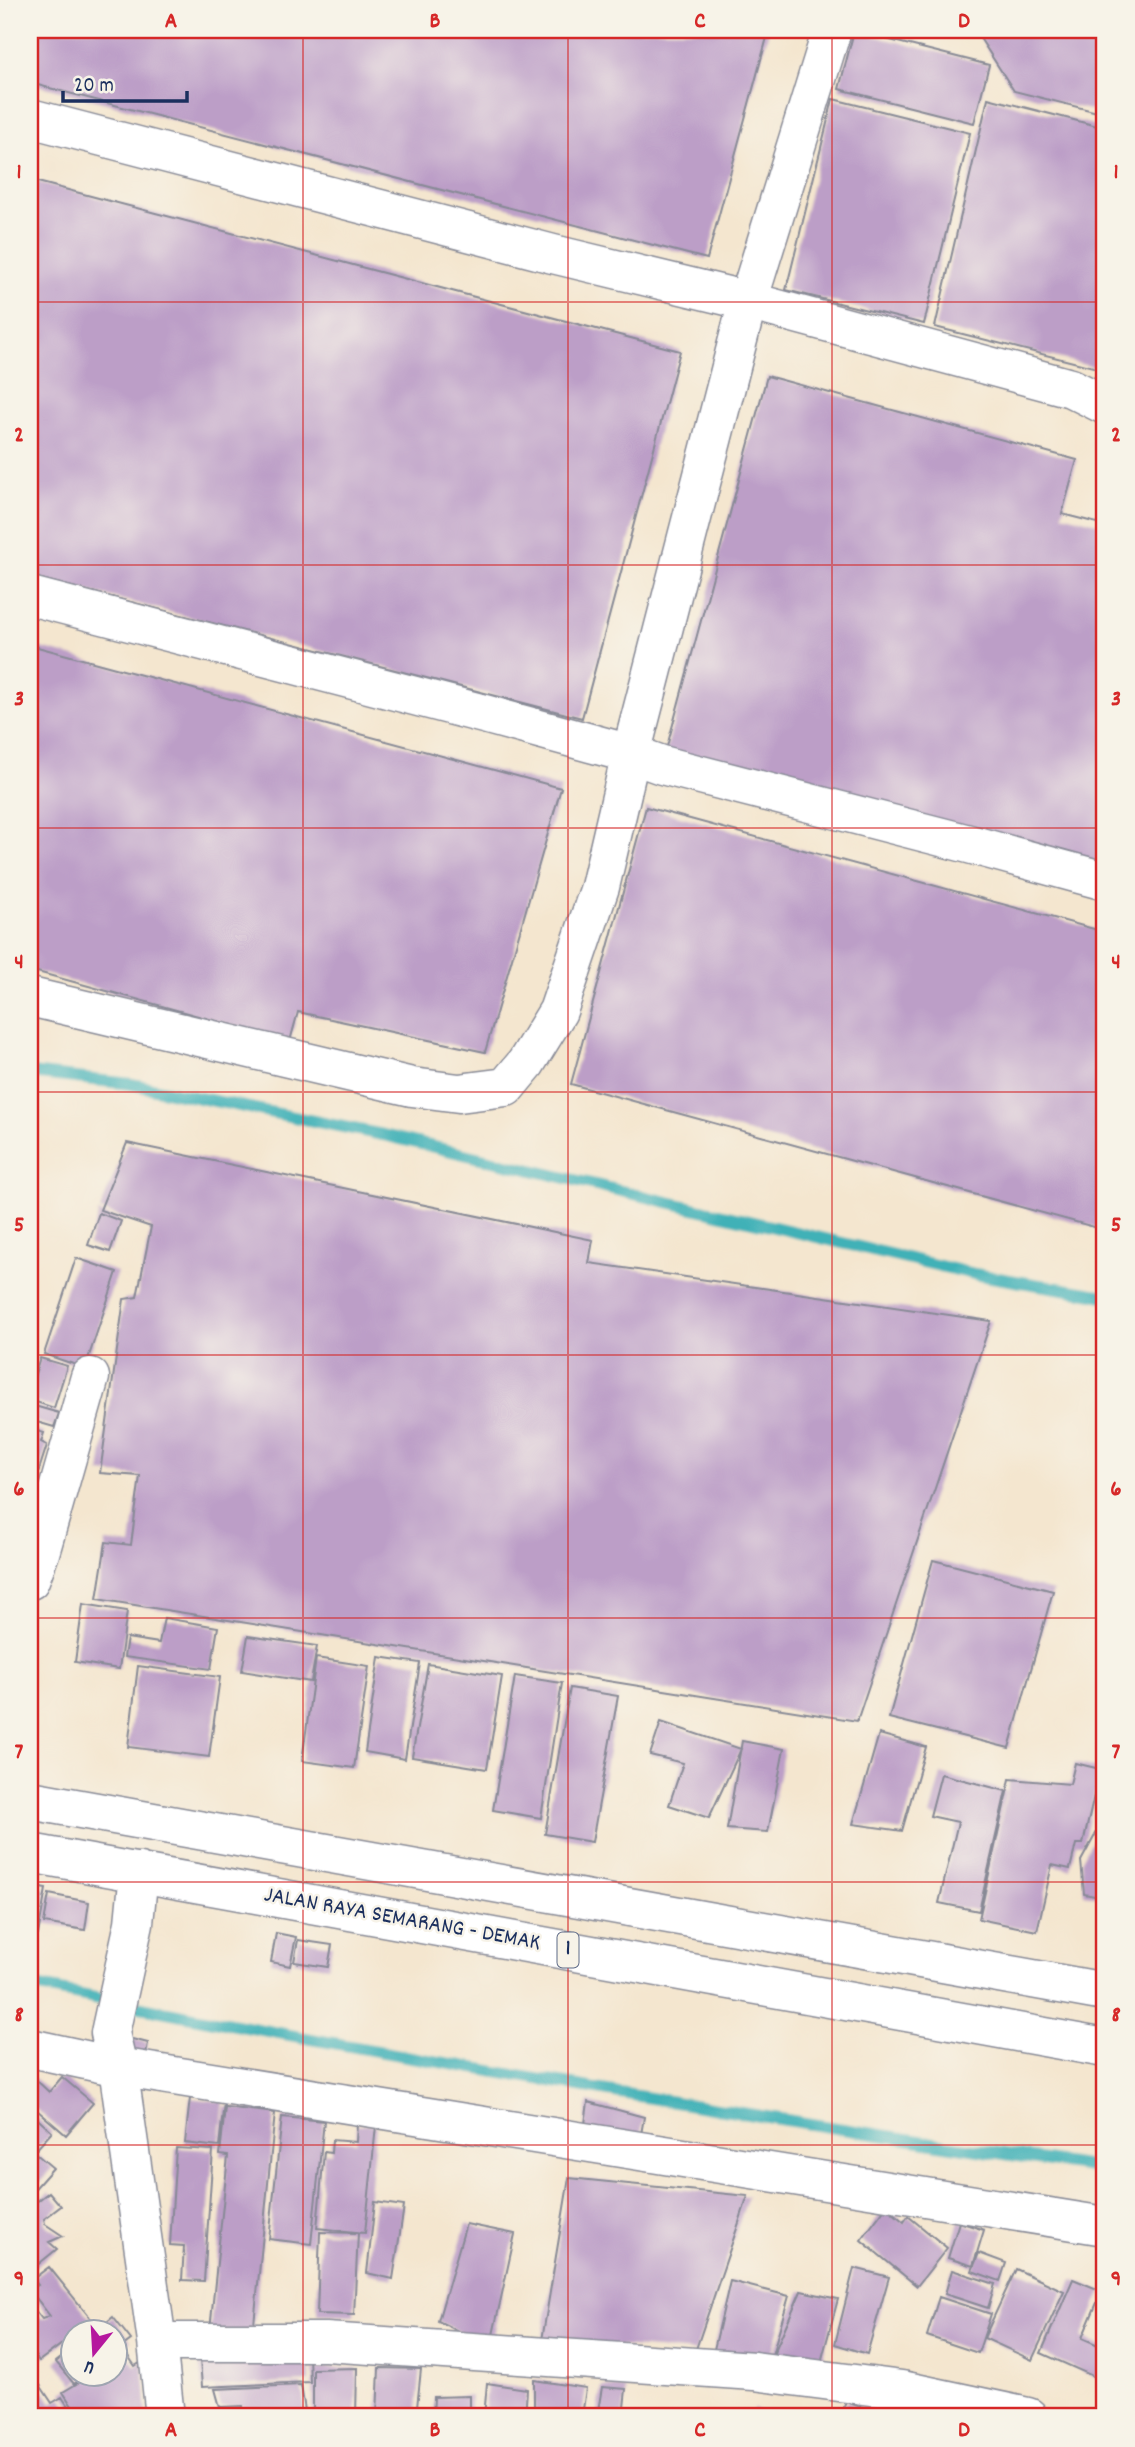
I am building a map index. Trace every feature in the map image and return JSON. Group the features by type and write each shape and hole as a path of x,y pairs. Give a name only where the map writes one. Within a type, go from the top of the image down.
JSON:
{"main road":[{"path":"30,997 412,1087 458,1093 506,1087 526,1063 558,1011 600,887 631,754 748,300 832,30"},
{"path":"30,118 539,250 748,300 1071,388 1105,405"},
{"path":"30,596 1105,881"},
{"path":"30,1580 90,1377"},
{"name":"1","path":"30,1800 1105,1992"},
{"name":"JALAN RAYA SEMARANG - DEMAK","path":"30,1853 1105,2048"},
{"path":"139,1872 135,1923 114,2050 157,2342 165,2417"},
{"path":"30,2048 114,2050 1105,2226"},
{"path":"157,2342 326,2342 754,2371 902,2390 1028,2417"}],"building":[{"path":"30,30 769,30 707,259 30,83"},
{"path":"982,30 1091,30 1105,42 1105,114 1014,91 980,38"},
{"path":"854,31 989,65 974,123 839,89"},
{"path":"988,98 1105,128 1105,370 935,327"},
{"path":"833,99 970,133 924,324 786,290"},
{"path":"30,180 680,351 582,718 30,576"},
{"path":"767,376 1077,460 1062,514 1105,525 1105,881 662,765"},
{"path":"30,645 561,788 485,1052 298,1012 290,1041 30,970"},
{"path":"646,807 1105,932 1105,1230 571,1084"},
{"path":"127,1143 593,1240 589,1263 991,1321 857,1721 97,1599 106,1542 131,1545 140,1476 100,1473 124,1299 137,1297 151,1227 100,1210"},
{"path":"99,1213 121,1221 110,1252 88,1245"},
{"path":"76,1258 117,1272 85,1368 44,1354"},
{"path":"40,1358 67,1366 54,1408 30,1400 30,1390"},
{"path":"31,1405 59,1413 54,1427 30,1420"},
{"path":"30,1429 44,1433 41,1442 47,1445 38,1473 30,1470"},
{"path":"933,1560 1053,1591 1009,1748 889,1718"},
{"path":"83,1604 127,1611 119,1669 75,1662"},
{"path":"164,1618 218,1627 211,1669 124,1657 127,1638 159,1643"},
{"path":"248,1636 317,1646 311,1682 242,1671"},
{"path":"379,1657 420,1663 405,1759 365,1752"},
{"path":"316,1658 369,1666 354,1768 302,1761"},
{"path":"428,1664 502,1676 487,1769 412,1757"},
{"path":"138,1666 220,1677 209,1757 128,1747"},
{"path":"515,1676 562,1683 541,1818 493,1810"},
{"path":"570,1688 618,1696 592,1842 545,1834"},
{"path":"661,1722 741,1749 709,1818 669,1805 683,1763 650,1755"},
{"path":"879,1734 926,1747 902,1831 853,1824"},
{"path":"742,1741 784,1749 768,1832 727,1829"},
{"path":"1075,1763 1100,1769 1083,1844 1076,1844 1070,1869 1052,1865 1037,1931 979,1919 1010,1779 1070,1784"},
{"path":"941,1774 1006,1791 979,1911 939,1903 958,1822 930,1816"},
{"path":"1105,1817 1105,1898 1084,1894 1081,1861"},
{"path":"30,1886 46,1889 38,1935 30,1934"},
{"path":"49,1894 89,1902 85,1930 44,1923"},
{"path":"276,1933 296,1937 290,1966 271,1962"},
{"path":"298,1940 332,1945 328,1967 294,1962"},
{"path":"132,2039 148,2043 145,2059 128,2056"},
{"path":"62,2077 93,2103 66,2135 30,2104 30,2082 34,2078 49,2092"},
{"path":"190,2098 224,2102 219,2147 185,2143"},
{"path":"588,2102 644,2117 639,2146 584,2131"},
{"path":"225,2107 275,2113 253,2334 210,2330 228,2156 220,2155"},
{"path":"30,2112 52,2132 34,2152 53,2168 30,2194"},
{"path":"282,2117 324,2121 311,2244 269,2239"},
{"path":"357,2124 376,2126 365,2233 317,2228 324,2152 331,2153 332,2140 356,2142"},
{"path":"176,2148 213,2150 204,2281 182,2280 184,2246 170,2245"},
{"path":"569,2178 748,2196 695,2352 542,2340"},
{"path":"49,2192 61,2206 44,2219 45,2224 63,2236 49,2242 57,2249 30,2271 30,2207"},
{"path":"375,2202 404,2206 393,2279 367,2273"},
{"path":"886,2207 904,2222 908,2216 947,2248 917,2286 861,2240"},
{"path":"959,2222 984,2230 973,2266 948,2258"},
{"path":"466,2224 515,2234 493,2335 466,2335 438,2321"},
{"path":"320,2232 358,2233 354,2315 317,2314"},
{"path":"979,2253 1006,2263 1000,2281 972,2271"},
{"path":"49,2267 90,2318 60,2318 60,2345 39,2361 30,2349 30,2304 42,2319 50,2316 30,2290 38,2285 33,2279"},
{"path":"854,2268 889,2277 867,2354 835,2344"},
{"path":"1016,2269 1064,2291 1032,2360 984,2338"},
{"path":"952,2270 995,2284 988,2308 945,2294"},
{"path":"1073,2279 1102,2291 1082,2338 1105,2348 1105,2359 1097,2378 1041,2353"},
{"path":"730,2281 789,2296 770,2362 801,2291 838,2299 820,2366 712,2358"},
{"path":"939,2297 991,2314 978,2353 927,2336"},
{"path":"309,2354 310,2382 202,2387 200,2359"},
{"path":"130,2359 135,2366 143,2361 147,2417 79,2417 63,2392 70,2388 130,2388"},
{"path":"357,2368 356,2417 313,2417 313,2369"},
{"path":"379,2368 421,2369 416,2417 377,2417"},
{"path":"534,2380 586,2388 582,2417 534,2417"},
{"path":"38,2382 52,2403 62,2397 75,2417 42,2417 30,2401 30,2387"},
{"path":"487,2383 527,2389 525,2417 484,2417"},
{"path":"301,2385 306,2417 245,2417 243,2406 220,2407 215,2389"},
{"path":"602,2387 626,2389 623,2417 597,2417"},
{"path":"470,2396 470,2417 433,2417 434,2397"},
{"path":"846,2402 881,2414 879,2417 840,2417"},
{"path":"891,2402 933,2417 886,2417"},
{"path":"30,2404 40,2417 30,2417"},
{"path":"754,2409 777,2417 752,2417"}],"waterway":[{"path":"30,1073 131,1084 383,1135 974,1274 1105,1296"},
{"path":"30,1985 298,2037 566,2084 1105,2169"}]}
